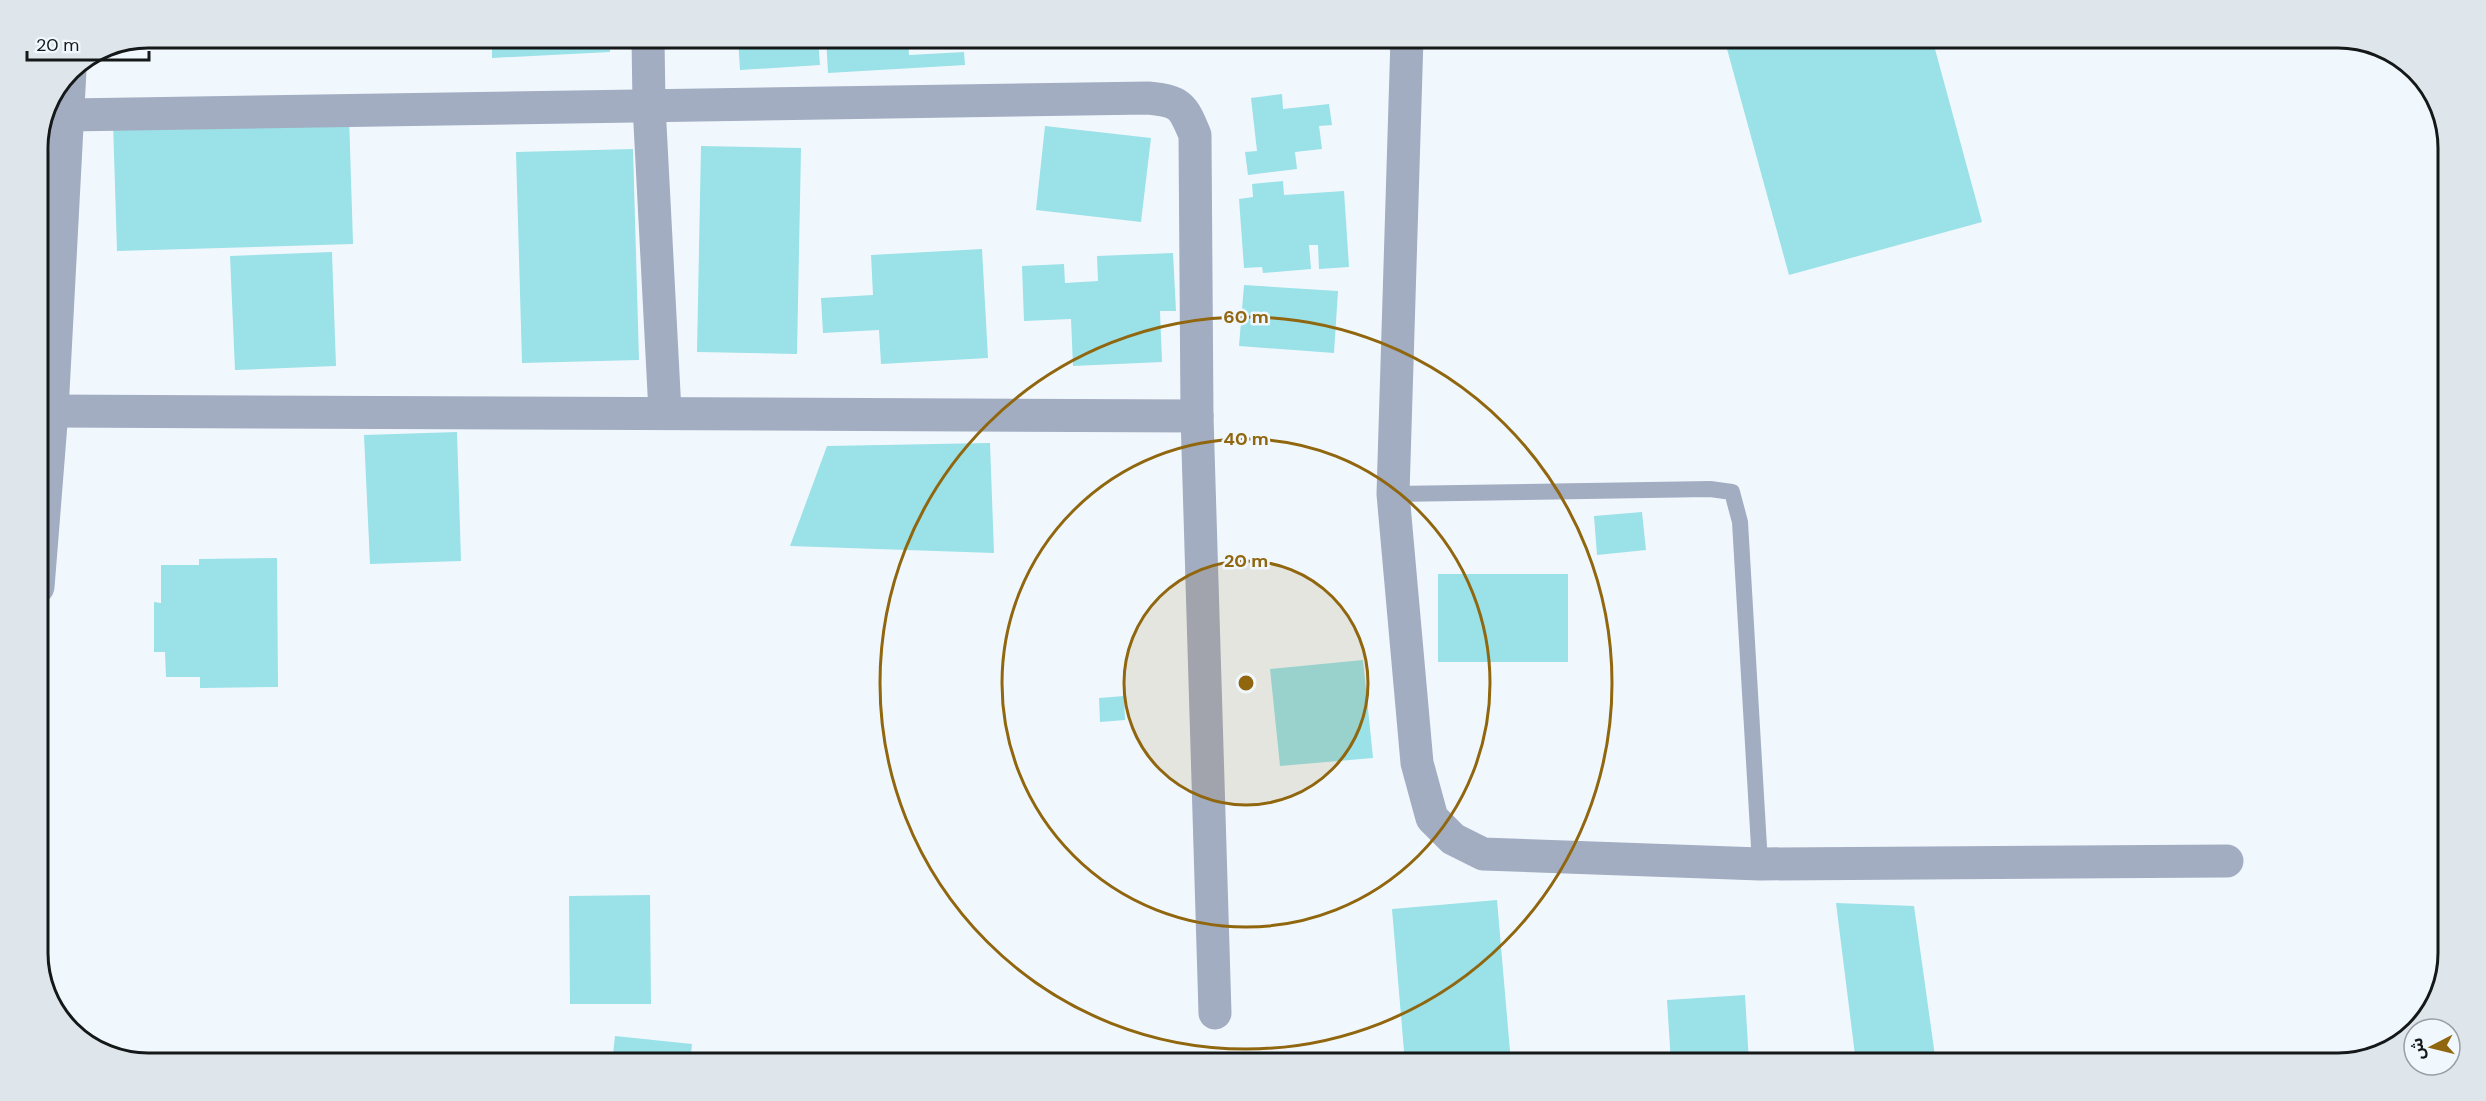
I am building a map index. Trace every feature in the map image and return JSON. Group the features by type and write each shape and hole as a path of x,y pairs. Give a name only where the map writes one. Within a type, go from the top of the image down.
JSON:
{"street":[{"path":"648,48 665,412"},
{"path":"1407,48 1393,494 1418,763 1432,818 1453,839 1483,854 1760,864 2227,861"},
{"path":"48,461 70,87"},
{"path":"69,115 1170,99 1185,111 1195,135 1197,416 1215,1012"},
{"path":"52,411 1197,416"}],"lane":[{"path":"1393,494 1710,489 1732,492 1740,522 1760,864"}],"building":[{"path":"492,48 610,48 610,52 492,58"},
{"path":"739,48 819,48 820,65 740,70"},
{"path":"827,48 909,48 909,55 964,52 965,65 828,73"},
{"path":"1727,48 1935,48 1982,222 1789,275"},
{"path":"1282,94 1283,109 1329,104 1332,125 1319,126 1322,149 1295,152 1297,169 1248,175 1245,152 1257,151 1251,98"},
{"path":"349,116 353,244 117,251 113,123"},
{"path":"1045,126 1151,138 1141,222 1036,210"},
{"path":"701,146 801,148 797,354 697,352"},
{"path":"633,149 639,360 522,363 516,152"},
{"path":"1283,181 1284,195 1344,191 1349,267 1319,269 1318,245 1309,245 1311,269 1263,273 1262,267 1244,268 1239,199 1253,197 1252,184"},
{"path":"982,249 988,358 881,364 879,330 823,333 821,298 873,295 871,255"},
{"path":"332,252 336,366 235,370 230,256"},
{"path":"1173,253 1176,311 1160,311 1162,362 1073,366 1071,319 1024,321 1022,266 1064,264 1065,283 1098,281 1097,256"},
{"path":"1244,285 1338,291 1334,353 1239,346"},
{"path":"457,432 461,561 370,564 364,435"},
{"path":"990,443 994,553 790,546 827,446"},
{"path":"1642,512 1646,550 1597,555 1594,516"},
{"path":"277,558 278,687 200,688 200,677 166,677 165,652 154,652 154,602 161,603 161,565 199,565 199,559"},
{"path":"1438,574 1568,574 1568,662 1438,662"},
{"path":"1363,660 1373,758 1280,766 1270,669"},
{"path":"1124,696 1125,720 1100,722 1099,698"},
{"path":"650,895 651,1004 570,1004 569,896"},
{"path":"1497,900 1510,1053 1404,1053 1392,909"},
{"path":"1836,903 1914,906 1935,1053 1855,1053"},
{"path":"1745,995 1748,1053 1670,1053 1667,1000"},
{"path":"615,1036 692,1044 691,1053 613,1053"}]}
